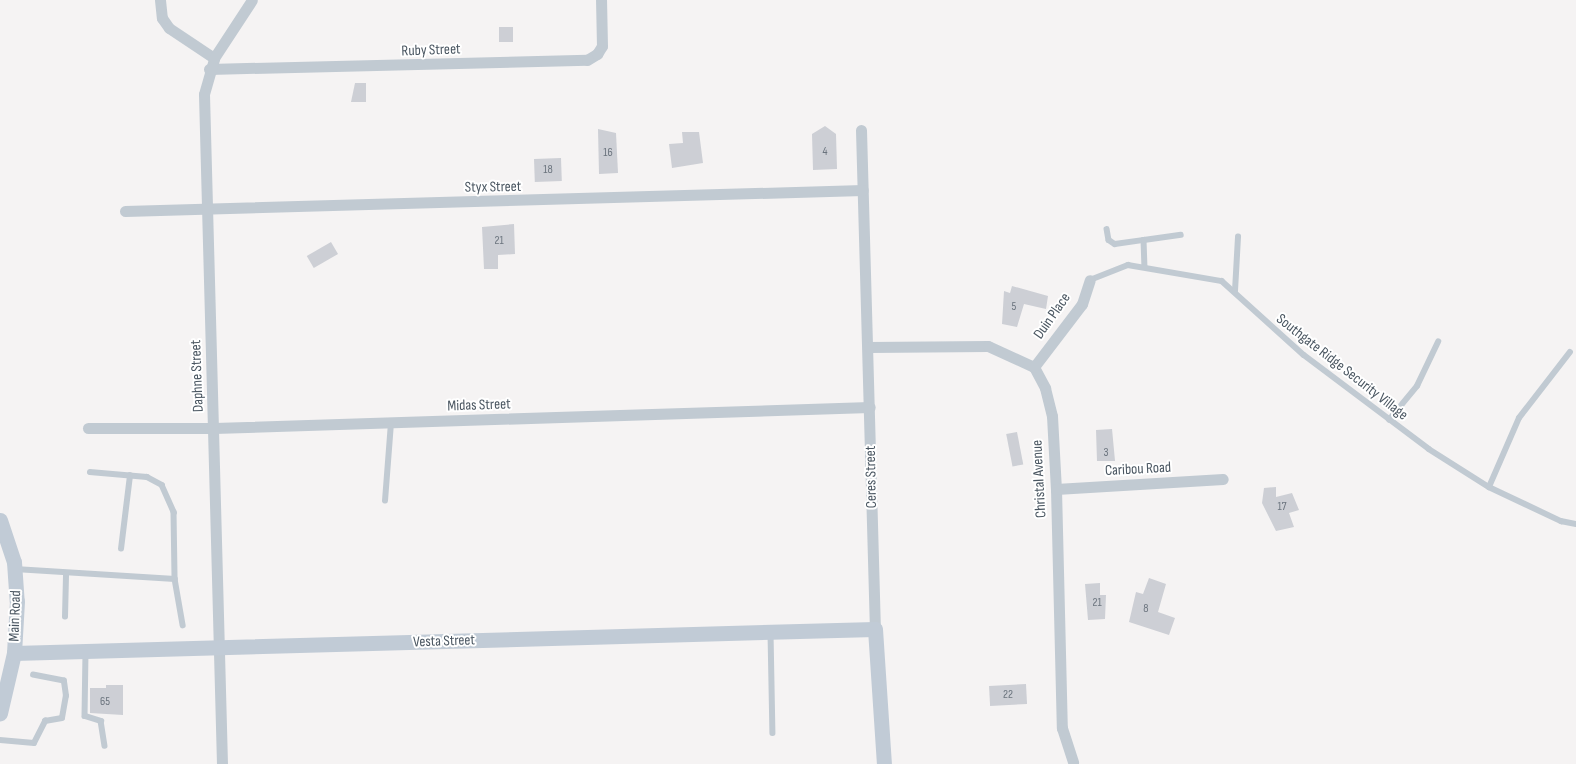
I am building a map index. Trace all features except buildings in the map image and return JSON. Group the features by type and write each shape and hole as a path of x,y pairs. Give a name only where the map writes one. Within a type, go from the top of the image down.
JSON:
{"street":[{"path":"160,0 162,18 169,28 212,64"},
{"name":"Daphne Street","path":"222,764 204,101 212,64 252,0"},
{"name":"Ruby Street","path":"212,64 587,60 597,54 602,46 601,0"},
{"name":"Ceres Street","path":"861,130 869,347 875,629 884,764"},
{"name":"Styx Street","path":"124,211 863,190"},
{"name":"Duin Place","path":"1034,367 1082,304 1090,280"},
{"path":"869,347 988,346 1034,367"},
{"name":"Christal Avenue","path":"1034,367 1050,402 1056,489 1062,728 1074,762"},
{"name":"Midas Street","path":"88,428 214,428 870,407"},
{"name":"Caribou Road","path":"1056,489 1223,479"},
{"name":"Main Road","path":"0,520 14,568 14,653 0,713"},
{"name":"Vesta Street","path":"14,653 875,629"}],"lane":[{"path":"1107,229 1109,240 1115,244 1181,236"},
{"path":"1236,291 1238,237"},
{"path":"1144,240 1144,266"},
{"name":"Southgate Ridge Security Village","path":"1090,280 1121,266 1144,266 1206,275 1236,291 1304,355 1389,420 1489,488 1561,521 1576,524"},
{"path":"1389,420 1417,386 1438,342"},
{"path":"1489,488 1519,418 1570,352"},
{"path":"385,501 391,423"},
{"path":"90,472 156,480 168,496 175,530 174,579 183,625"},
{"path":"121,550 130,476"},
{"path":"14,568 66,575 174,579"},
{"path":"65,617 66,575"},
{"path":"771,632 773,733"},
{"path":"86,651 85,716 101,721 105,746"},
{"path":"0,740 34,743 45,721 62,718 66,696 64,681 34,675"}]}
